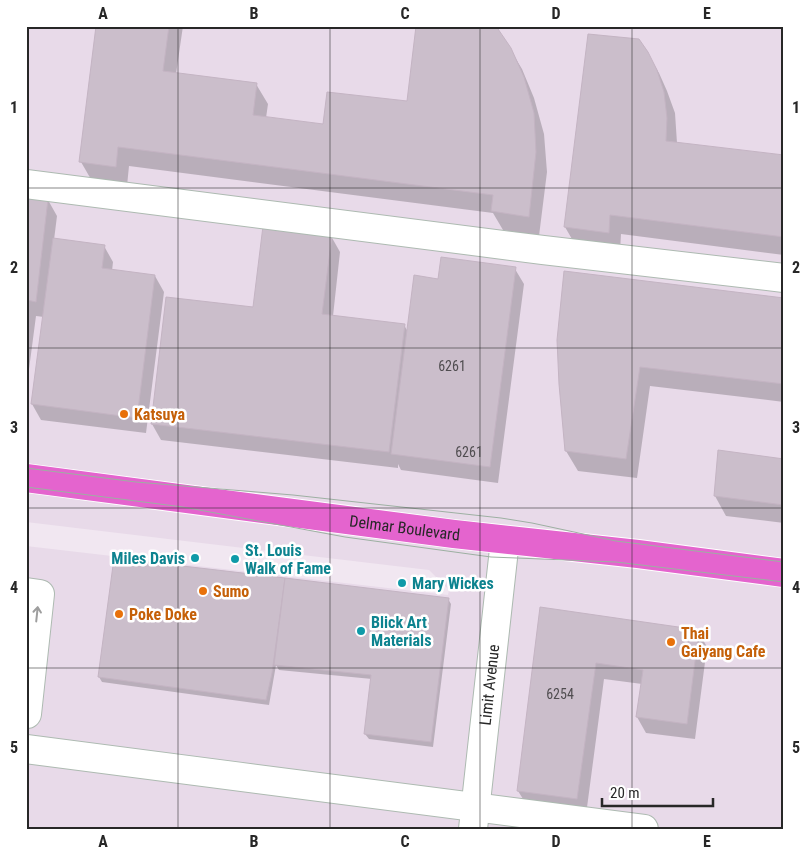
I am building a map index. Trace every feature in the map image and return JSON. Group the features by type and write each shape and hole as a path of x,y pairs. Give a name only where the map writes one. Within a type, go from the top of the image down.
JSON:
{"main road":[{"name":"Delmar Boulevard","path":"26,478 505,540 638,554 784,573"}],"street":[{"path":"26,184 543,250 784,278"},
{"name":"Limit Avenue","path":"474,818 505,540"},
{"path":"26,592 40,594 26,714"},
{"path":"26,749 474,818 644,829"}],"shaded area":[{"name":"St. Louis Walk of Fame","path":"26,522 429,570 449,590 448,595 26,546"}],"building":[{"path":"96,26 169,26 163,71 257,83 253,115 323,124 327,92 407,101 416,26 496,26 511,48 524,77 534,113 536,152 529,217 491,211 493,195 118,147 116,167 79,162"},
{"path":"588,34 639,39 657,70 664,92 667,118 666,141 784,155 784,237 610,215 609,233 564,227"},
{"path":"26,196 48,199 36,302 27,300 26,309"},
{"path":"263,226 332,235 322,314 405,324 389,452 151,424 166,297 253,307"},
{"path":"53,238 105,245 102,268 155,275 137,418 31,404"},
{"path":"441,257 516,267 490,467 391,454 414,275 438,279"},
{"path":"564,271 784,298 784,384 640,367 626,459 565,451 557,340"},
{"path":"718,450 784,459 784,505 714,496"},
{"path":"114,558 285,578 272,673 266,700 98,677"},
{"name":"Blick Art Materials","path":"285,578 449,598 431,742 364,734 371,675 274,665"},
{"path":"540,607 699,630 687,724 636,717 643,670 596,663 577,799 517,791"}],"tram line":[{"path":"26,468 136,482 293,495 501,518 616,541 784,562"},
{"path":"26,487 183,507 345,537 491,557 616,562 784,582"}],"place":[{"name":"Katsuya","path":"124,414"},
{"name":"Miles Davis","path":"195,558"},
{"name":"St. Louis Walk of Fame","path":"235,559"},
{"name":"Mary Wickes","path":"402,583"},
{"name":"Sumo","path":"203,591"},
{"name":"Poke Doke","path":"119,614"},
{"name":"Blick Art Materials","path":"361,631"},
{"name":"Thai Gaiyang Cafe","path":"671,642"}]}
